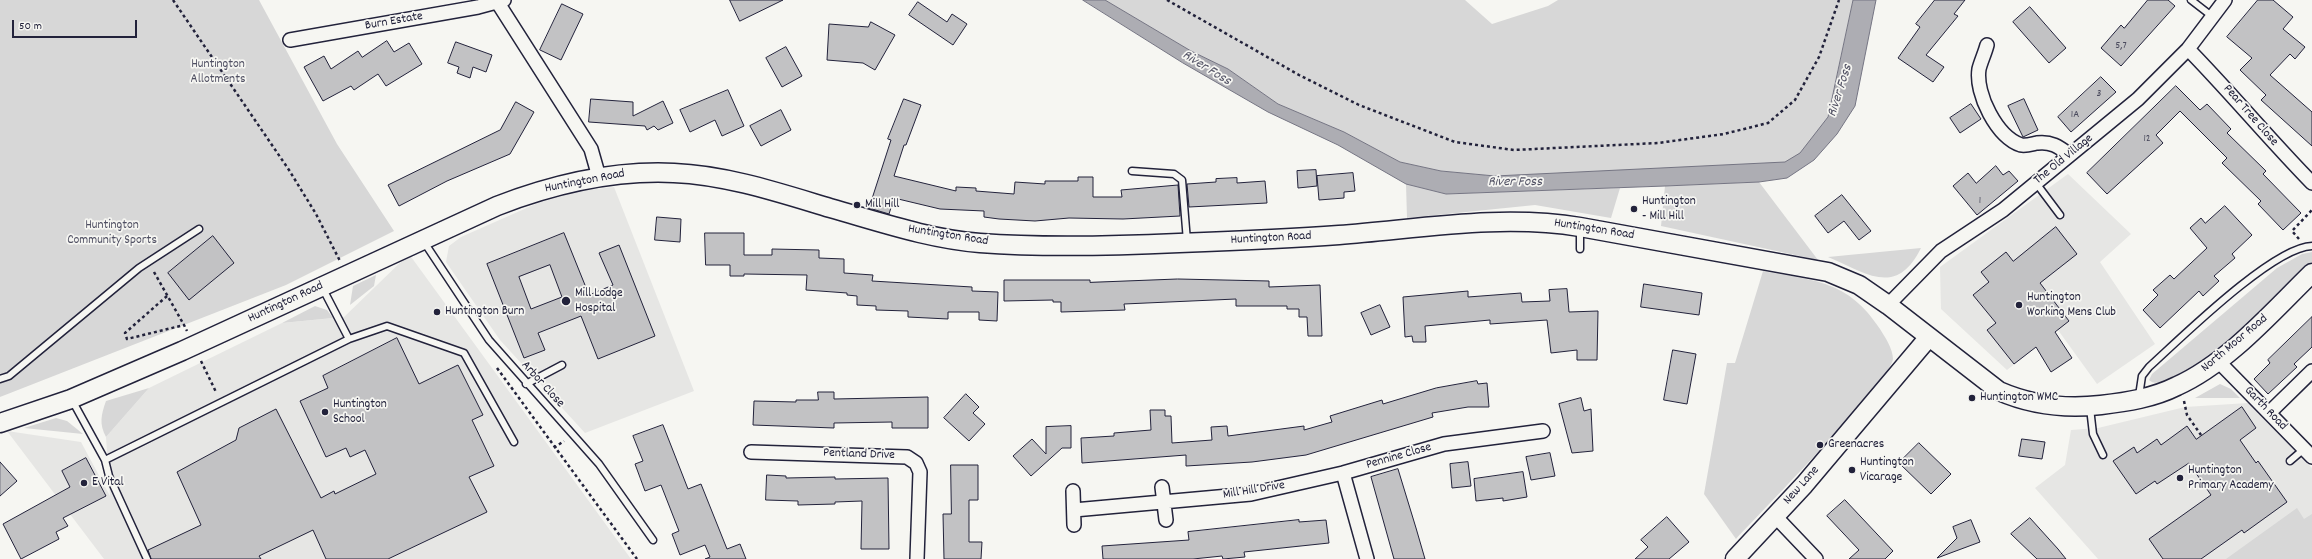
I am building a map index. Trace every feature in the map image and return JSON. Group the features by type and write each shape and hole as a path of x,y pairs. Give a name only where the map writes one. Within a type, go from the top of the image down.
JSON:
{"street":[{"name":"The Old Village","path":"1888,305 1941,251 2003,210 2138,99 2188,50 2225,0"},
{"name":"Burn Estate","path":"290,40 501,2 591,149 599,177"},
{"path":"1987,45 1979,70 1981,96 1995,123 2011,141 2024,145 2039,143 2055,144 2070,155"},
{"name":"Pear Tree Close","path":"2188,50 2218,79 2276,146 2312,183"},
{"name":"Huntington Road","path":"0,422 71,399 191,340 321,285 422,239 530,193 599,177 640,172 677,173 718,179 829,207 889,226 941,238 979,243 1085,247 1337,236 1511,221 1558,223 1828,272 1859,285 1928,336"},
{"name":"North Moor Road","path":"1928,336 1985,382 2006,394 2052,406 2090,406 2139,400 2177,386 2218,361 2312,274"},
{"name":"New Lane","path":"1735,559 1804,485 1928,336"},
{"name":"Garth Road","path":"2218,361 2308,453"},
{"path":"2269,413 2312,371"},
{"name":"Pennine Close","path":"1343,473 1444,444 1543,431"},
{"name":"Pentland Drive","path":"751,452 907,457 916,463 920,472 917,559"},
{"path":"1343,473 1367,559"},
{"name":"Mill Hill Drive","path":"1074,510 1251,494 1343,473"},
{"path":"1162,487 1166,520"},
{"path":"1073,491 1074,525"},
{"path":"1775,516 1816,559"}],"lane":[{"path":"2191,0 2213,17"},
{"path":"1132,171 1174,174 1182,180 1184,183 1187,243"},
{"path":"2036,183 2060,215"},
{"path":"1580,227 1580,250"},
{"path":"0,379 9,376 148,261 199,229"},
{"name":"Arbor Close","path":"422,239 489,340 526,384 599,464 653,540"},
{"path":"2139,400 2142,376 2149,367 2238,289 2280,258 2305,246 2312,246"},
{"path":"321,285 349,339"},
{"path":"105,460 220,401 349,339 387,326 464,353 514,442"},
{"path":"526,384 562,365"},
{"path":"71,399 105,460 109,476 147,559"},
{"path":"2090,406 2092,434 2103,455"},
{"path":"2290,462 2308,453"}],"path":[{"path":"173,0 289,170 316,214 342,265"},
{"path":"1167,0 1299,75 1359,105 1455,142 1514,150 1658,143 1724,134 1768,123 1795,100 1819,57 1839,0"},
{"path":"2305,246 2292,231 2312,210"},
{"path":"148,261 184,325 220,401"},
{"path":"167,296 125,333 127,339 184,325"},
{"path":"496,366 636,559"}],"shaded area":[{"path":"2068,174 2131,234 2100,262 2155,344 2097,384 2058,330 2007,370 1941,309 1940,267"},
{"name":"Mill Lodge Hospital","path":"614,187 694,391 585,433 500,340 446,262 449,246 461,237 538,203 579,191"},
{"name":"Huntington School","path":"409,254 631,559 104,559 7,431 81,442 110,496 106,437 149,388 282,323 344,317"},
{"name":"Huntington Primary Academy","path":"2248,403 2312,468 2312,559 2098,559 2035,488 2065,465 2071,430 2098,428 2185,407"}],"green space":[{"name":"Huntington Community Sports","path":"0,0 259,0 337,144 394,231 286,285 0,397"},
{"path":"1105,0 1465,0 1492,24 1548,6 1558,0 1853,0 1827,119 1803,152 1782,166 1495,176 1441,171 1400,162 1344,132 1278,104 1228,69 1191,51"},
{"path":"1759,182 1818,260 1661,226 1665,186"},
{"path":"1406,184 1446,194 1620,188 1611,218 1535,205 1407,218"},
{"path":"1921,248 1911,263 1901,273 1891,277 1880,277 1868,274 1828,257"},
{"path":"2312,252 2312,262 2258,313 2206,358 2182,374 2162,382 2149,380 2152,374 2277,268 2302,254"},
{"path":"1763,271 1799,277 1829,285 1843,292 1856,301 1868,313 1880,329 1892,351 1893,359 1887,372 1849,419 1736,539 1704,494 1727,363 1735,363"},
{"path":"376,275 374,286 350,305 353,286"},
{"path":"315,306 327,310 333,318 282,323"},
{"path":"2220,384 2231,389 2240,398 2195,398"},
{"path":"149,388 106,437 102,428 102,419 106,401"},
{"path":"56,418 67,421 83,434 24,428"},
{"path":"2297,508 2304,519 2312,514 2312,559 2226,559"}],"water":[{"name":"River Foss","path":"1083,0 1105,0 1191,51 1228,69 1278,104 1344,132 1400,162 1441,171 1495,176 1785,162 1800,153 1828,117 1853,0 1876,0 1855,106 1837,134 1814,160 1787,178 1759,182 1446,194 1406,184 1338,145 1268,112 1183,63"}],"building":[{"path":"730,0 783,0 740,21"},
{"path":"1935,0 1965,0 1954,14 1958,16 1926,55 1944,67 1933,82 1898,58 1920,27 1916,24"},
{"path":"2148,0 2168,0 2175,6 2121,66 2101,48 2121,25 2124,28"},
{"path":"2258,0 2273,0 2293,17 2283,29 2305,47 2295,59 2290,54 2270,75 2312,112 2312,146 2261,100 2266,95 2240,70 2252,58 2227,37"},
{"path":"918,2 947,22 952,14 967,24 953,45 909,15"},
{"path":"562,4 583,14 561,60 540,50"},
{"path":"2030,7 2066,48 2049,63 2013,22"},
{"path":"871,22 895,35 875,70 863,63 827,60 829,24 868,27"},
{"path":"387,41 394,52 409,43 422,64 386,86 378,74 354,90 351,86 323,101 304,67 324,56 331,69 358,51 362,57"},
{"path":"456,42 492,55 486,72 473,67 470,78 457,73 459,67 448,63"},
{"path":"786,47 802,76 782,87 766,58"},
{"path":"2101,77 2116,92 2071,132 2058,117"},
{"path":"2176,86 2200,110 2207,104 2231,129 2227,133 2266,171 2263,174 2301,213 2283,230 2258,204 2261,201 2222,163 2227,158 2180,111 2156,135 2163,143 2107,194 2087,173"},
{"path":"728,90 744,126 722,136 715,120 690,132 680,110"},
{"path":"591,99 633,102 633,116 663,101 673,123 658,130 654,126 647,130 645,126 589,122"},
{"path":"904,99 921,105 906,145 904,145 894,176 956,191 956,187 976,188 976,191 1014,194 1015,182 1045,184 1045,181 1078,181 1078,177 1093,177 1093,197 1122,197 1121,190 1178,185 1180,216 1123,219 1069,218 1035,221 999,219 984,217 984,211 940,209 894,198 889,214 869,208 891,140 888,139"},
{"path":"2024,99 2038,130 2023,137 2008,106"},
{"path":"516,102 534,112 510,154 447,181 399,206 388,185 500,130"},
{"path":"1971,104 1981,119 1960,133 1950,118"},
{"path":"781,110 791,130 761,146 750,126"},
{"path":"1996,166 2003,175 2009,171 2018,181 1977,215 1953,186 1968,173 1976,183"},
{"path":"1316,170 1317,186 1298,188 1297,171"},
{"path":"1353,173 1355,191 1344,192 1344,198 1319,200 1317,176"},
{"path":"1237,178 1237,183 1265,181 1267,203 1189,207 1187,184 1216,182 1216,179"},
{"path":"1842,195 1871,231 1859,240 1844,221 1828,233 1815,216"},
{"path":"2225,206 2252,235 2232,254 2235,258 2214,276 2219,281 2203,296 2199,291 2160,328 2143,310 2158,295 2153,290 2170,275 2174,279 2207,248 2190,228 2201,218 2205,223"},
{"path":"657,217 681,219 680,242 655,240"},
{"name":"Huntington Working Mens Club","path":"2056,227 2077,254 2040,283 2069,321 2055,332 2072,358 2051,372 2036,347 2014,364 1987,330 1996,323 1973,295 1989,282 1981,272 2006,252 2013,261"},
{"path":"564,233 589,295 613,285 599,253 619,245 655,336 598,359 581,316 538,333 545,350 524,358 487,264","holes":["550,265 562,297 531,309 519,277"]},
{"path":"705,233 744,233 744,255 772,255 772,249 819,250 819,258 844,259 844,273 873,275 872,281 972,287 972,291 998,292 997,321 979,320 979,312 948,312 948,319 908,317 908,311 876,310 876,306 857,305 857,296 847,295 847,293 806,290 807,275 744,274 744,276 730,276 730,265 706,265"},
{"path":"213,236 234,263 189,300 168,273"},
{"path":"1178,279 1269,281 1269,287 1320,285 1322,336 1308,336 1307,317 1299,317 1299,309 1287,309 1287,306 1236,306 1236,299 1124,304 1125,310 1061,312 1061,302 1053,302 1053,300 1004,301 1004,280 1090,280 1090,282"},
{"path":"1644,284 1702,293 1699,315 1641,307"},
{"path":"1567,289 1569,312 1598,311 1597,360 1577,360 1577,350 1551,353 1547,320 1490,324 1490,320 1425,326 1426,342 1413,342 1412,336 1405,337 1403,297 1468,291 1468,297 1521,293 1522,302 1550,301 1549,290"},
{"path":"1380,305 1390,327 1371,335 1361,313"},
{"path":"2312,317 2312,347 2294,364 2297,367 2268,394 2254,379 2270,363 2268,360"},
{"path":"397,338 419,384 458,365 483,415 472,420 494,466 469,477 487,512 388,559 326,559 313,530 259,556 261,559 151,559 148,550 201,525 177,472 236,440 239,428 276,409 321,498 334,491 335,494 376,474 365,450 350,457 346,448 326,457 300,401 328,388 323,376"},
{"path":"1673,350 1696,354 1687,404 1664,400"},
{"path":"1477,381 1478,384 1487,383 1489,407 1468,407 1432,413 1433,417 1306,455 1252,462 1186,466 1186,455 1082,463 1081,438 1114,436 1114,433 1151,430 1150,410 1165,410 1165,416 1171,416 1172,443 1212,440 1211,427 1227,426 1228,436 1304,426 1304,430 1332,422 1330,416 1382,400 1383,404 1436,388"},
{"path":"818,392 834,392 834,399 928,397 928,428 892,428 892,422 834,423 834,428 753,425 754,401 796,402 796,400 818,400"},
{"path":"966,394 979,407 973,413 985,424 969,441 944,418"},
{"path":"1581,398 1584,411 1591,409 1593,451 1572,453 1559,404"},
{"path":"2242,407 2256,428 2240,440 2256,463 2258,461 2287,502 2244,533 2242,530 2201,559 2163,559 2149,539 2211,495 2189,463 2157,484 2155,481 2136,494 2113,461 2134,447 2137,453 2157,439 2161,445 2187,426 2196,439"},
{"path":"663,425 688,489 701,484 727,549 740,544 746,559 705,559 710,557 705,545 680,555 672,534 679,531 661,485 645,491 635,464 643,461 633,436"},
{"path":"1071,426 1071,448 1062,448 1031,476 1013,456 1032,439 1046,454 1046,427"},
{"path":"2022,439 2045,442 2042,459 2019,456"},
{"path":"1919,443 1951,474 1931,494 1899,463"},
{"path":"1550,453 1555,476 1531,480 1526,457"},
{"path":"86,458 106,496 63,518 68,526 56,532 59,539 21,559 3,524 70,487 62,471"},
{"path":"0,462 17,481 0,496"},
{"path":"1468,462 1471,486 1452,488 1450,464"},
{"path":"951,465 978,465 978,500 969,500 969,542 982,542 981,559 944,559 943,514 951,514"},
{"path":"1398,469 1425,559 1394,559 1371,477"},
{"path":"1523,472 1527,497 1503,501 1503,498 1476,501 1474,479"},
{"path":"767,475 786,476 786,478 888,478 889,549 861,549 862,501 835,502 835,504 798,505 798,501 766,500"},
{"path":"1845,500 1893,551 1885,559 1849,559 1859,550 1827,516"},
{"path":"1667,517 1689,542 1669,559 1635,559 1648,547 1641,540"},
{"path":"2030,518 2066,559 2037,559 2011,534"},
{"path":"1299,520 1299,522 1326,520 1329,543 1244,552 1245,557 1223,559 1222,556 1193,559 1103,559 1102,546 1189,540 1188,532"},
{"path":"1971,520 1980,542 1937,558 1957,538 1953,527"}],"place":[{"name":"Mill Hill","path":"857,205"},
{"name":"Huntington - Mill Hill","path":"1634,209"},
{"name":"Mill Lodge Hospital","path":"566,301"},
{"name":"Huntington Working Mens Club","path":"2019,305"},
{"name":"Huntington Burn","path":"437,312"},
{"name":"Huntington WMC","path":"1972,398"},
{"name":"Huntington School","path":"325,412"},
{"name":"Greenacres","path":"1820,445"},
{"name":"Huntington Vicarage","path":"1852,470"},
{"name":"Huntington Primary Academy","path":"2180,478"},
{"name":"E Vital","path":"84,483"}],"park label":[{"name":"Huntington Allotments","path":"218,72"}]}
